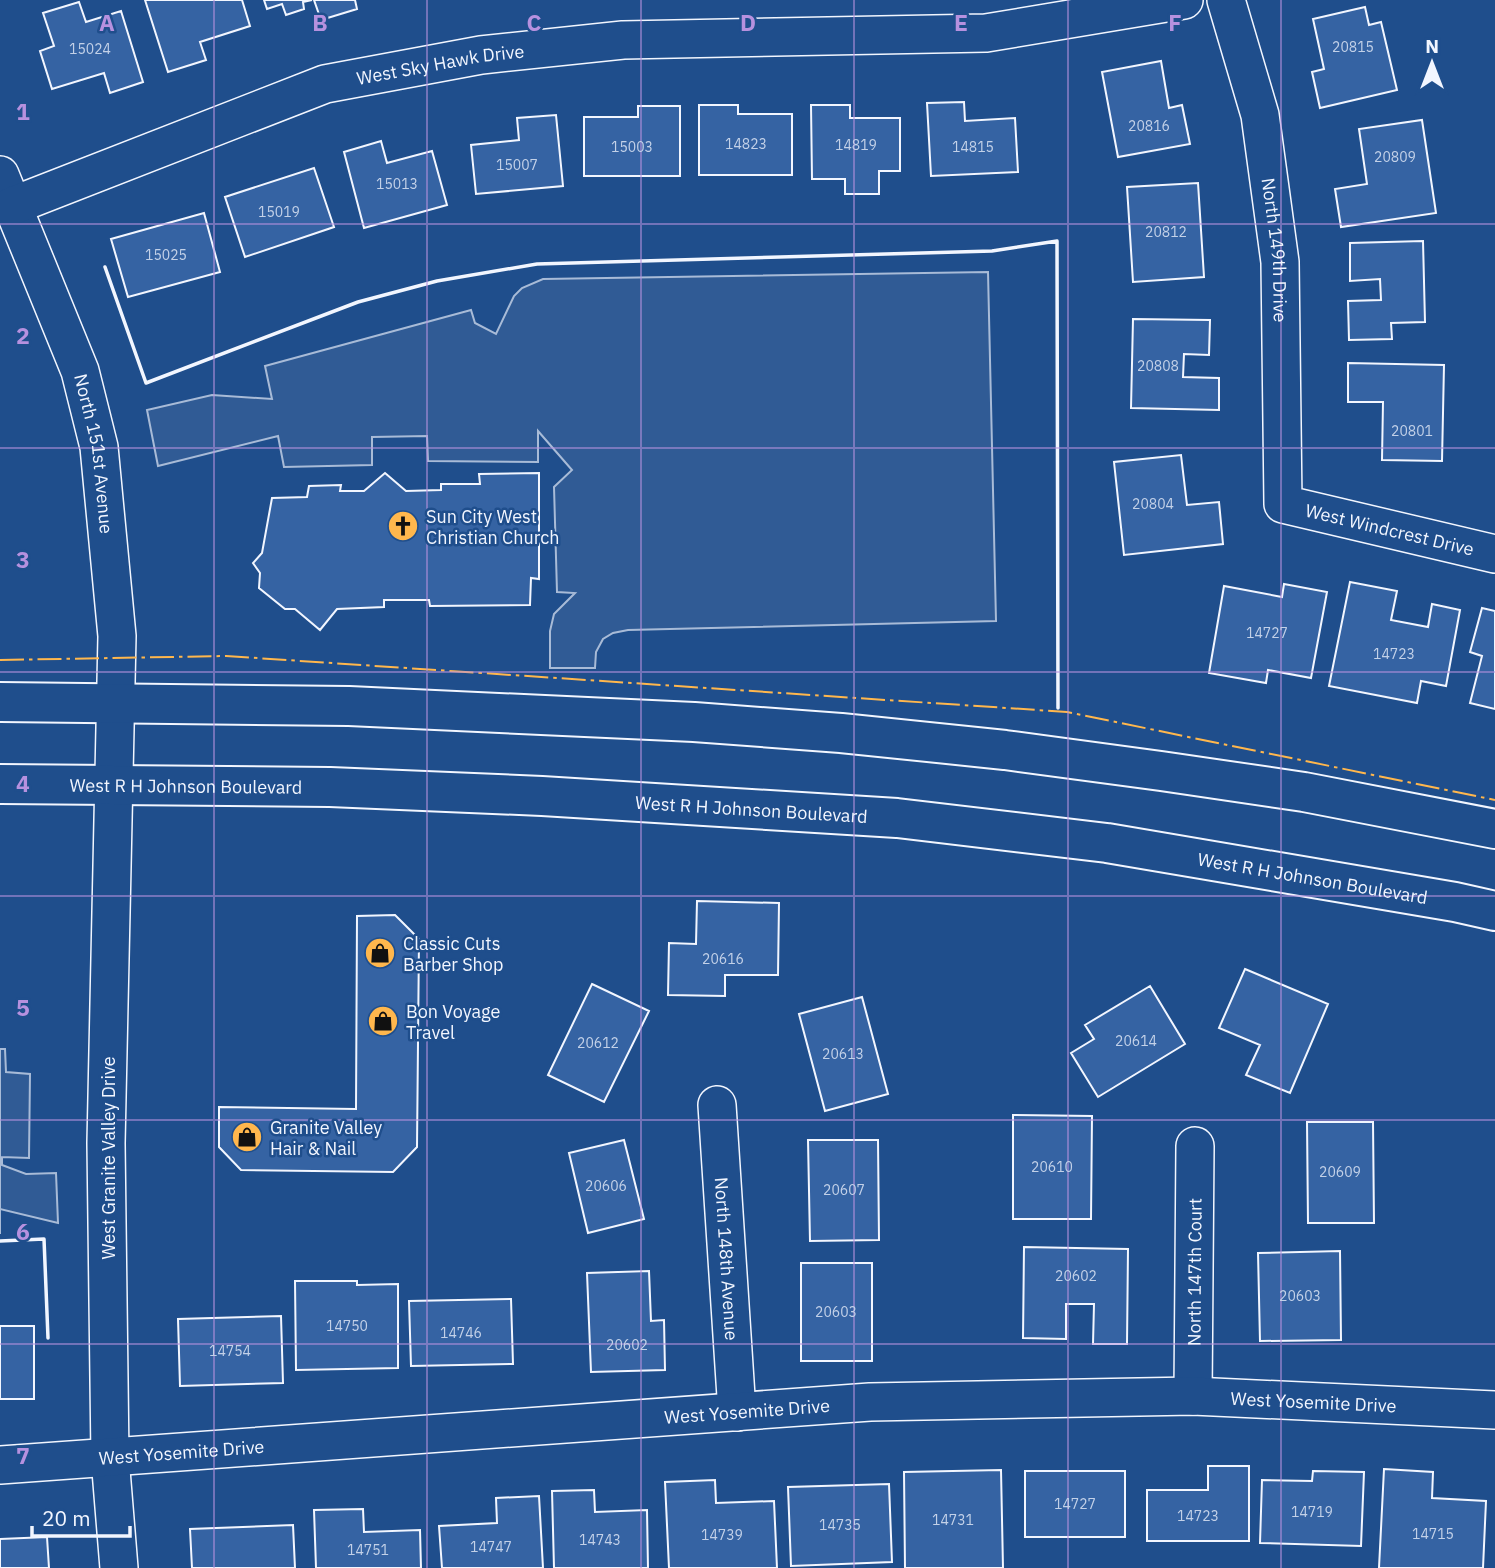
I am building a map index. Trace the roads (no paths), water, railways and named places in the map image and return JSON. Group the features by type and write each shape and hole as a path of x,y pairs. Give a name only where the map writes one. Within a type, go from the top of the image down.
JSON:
{"main road":[{"path":"0,702 349,706 656,720 841,733 1004,750 1161,771 1304,792 1495,829"},
{"name":"West R H Johnson Boulevard","path":"0,784 113,766 330,787 542,796 897,818 1107,843 1495,911"}],"street":[{"name":"West Sky Hawk Drive","path":"6,190 325,84 481,55 623,40 986,33 1184,0"},
{"name":"North 149th Drive","path":"1226,0 1260,115 1280,262 1283,504"},
{"name":"North 151st Avenue","path":"6,190 80,371 99,447 117,636 113,766"},
{"name":"West Windcrest Drive","path":"1283,504 1495,554"},
{"name":"West Granite Valley Drive","path":"113,766 106,1143 110,1458 119,1568"},
{"name":"North 148th Avenue","path":"717,1105 737,1412"},
{"name":"North 147th Court","path":"1192,1396 1195,1146"},
{"name":"West Yosemite Drive","path":"0,1465 870,1402 1192,1396 1495,1410"}],"place":[{"name":"Sun City West Christian Church","path":"403,526"},
{"name":"Classic Cuts Barber Shop","path":"380,953"},
{"name":"Bon Voyage Travel","path":"383,1021"},
{"name":"Granite Valley Hair & Nail","path":"247,1137"}]}
